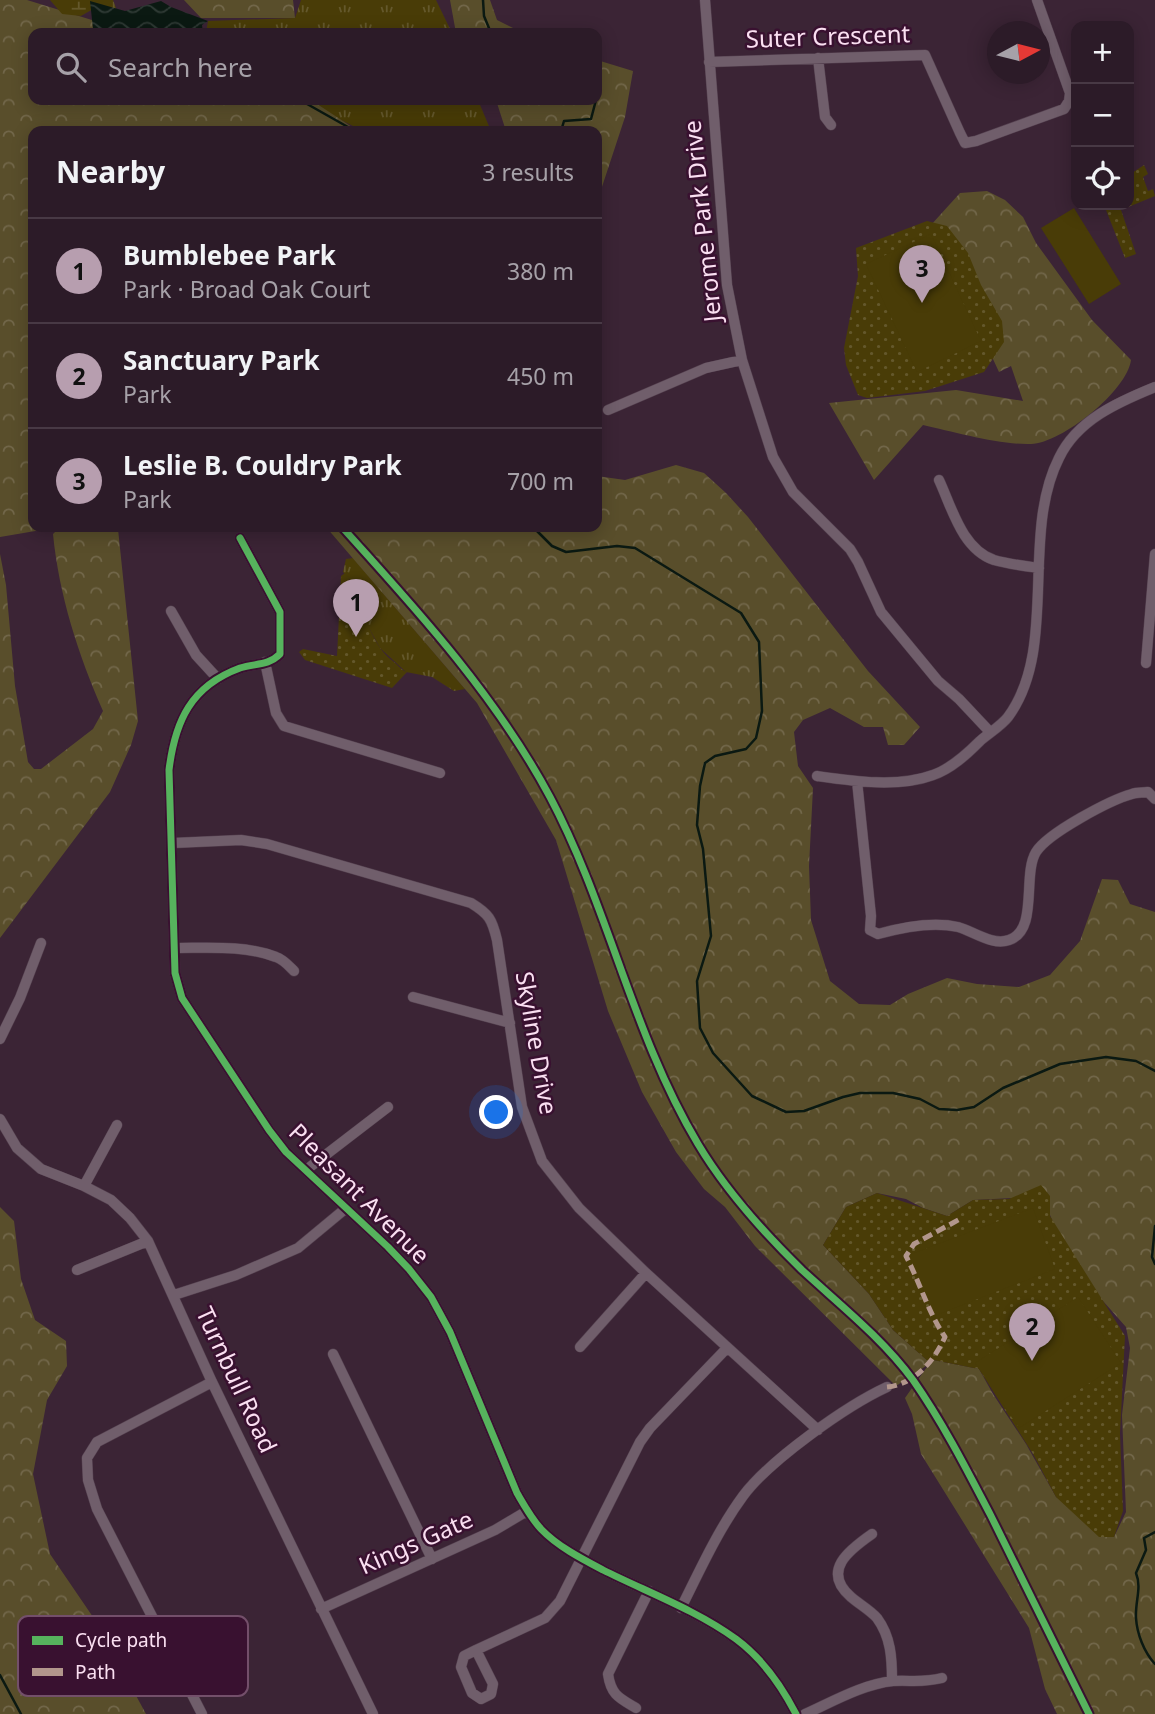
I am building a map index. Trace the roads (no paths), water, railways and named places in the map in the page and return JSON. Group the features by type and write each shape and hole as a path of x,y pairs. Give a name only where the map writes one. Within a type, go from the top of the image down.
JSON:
{"street":[{"name":"Jerome Park Drive","path":"705,0 727,285 742,360 773,457 793,492 850,549 881,612 915,655 989,732"},
{"name":"Suter Crescent","path":"709,62 925,55 965,143 976,141 1064,108 1069,101 1070,93 1037,0"},
{"path":"818,58 825,117 831,125"},
{"path":"608,410 706,368 742,360"},
{"path":"817,776 894,782 933,775 964,757 989,732 1007,719 1022,693 1030,668 1042,521 1048,489 1059,457 1095,416 1127,398 1155,387"},
{"path":"939,480 968,543 981,554 996,560 1039,568"},
{"path":"240,538 280,612 280,654 269,662 276,713 284,726 440,773"},
{"path":"1146,663 1155,554"},
{"path":"171,611 196,655 218,679"},
{"name":"Pleasant Avenue","path":"269,662 241,668 218,679 194,699 181,716 172,742 169,770 175,972 182,998 248,1101 286,1152 402,1261 431,1297 450,1332 499,1452 527,1511 541,1530 582,1559 649,1591 738,1640 765,1666 796,1714"},
{"path":"858,781 871,916 870,930 878,934 902,928 939,925 960,928 998,941 1010,940 1023,930 1027,913 1030,866 1042,844 1073,822 1132,793 1148,792 1155,799"},
{"name":"Skyline Drive","path":"173,843 241,841 267,844 471,903 484,911 493,922 522,1107 542,1161 579,1208 818,1430"},
{"path":"0,1039 20,998 41,943"},
{"path":"176,948 226,948 254,952 278,957 294,971"},
{"path":"413,997 510,1023"},
{"path":"306,1170 388,1107"},
{"name":"Turnbull Road","path":"0,1119 17,1148 41,1168 85,1185 111,1200 148,1241 212,1382 373,1714"},
{"path":"85,1185 117,1125"},
{"path":"174,1295 236,1275 286,1254 313,1237 345,1209"},
{"path":"77,1270 148,1241"},
{"path":"580,1346 646,1273"},
{"path":"476,1650 493,1684 491,1694 481,1699 472,1693 461,1667 464,1656 476,1650 545,1618 560,1601 640,1442 650,1428 727,1348"},
{"path":"333,1354 432,1559"},
{"path":"152,1616 97,1509 88,1480 87,1458 97,1442 212,1382"},
{"path":"681,1608 719,1532 746,1493 769,1468 818,1430 887,1387"},
{"name":"Kings Gate","path":"321,1609 495,1530 527,1511"},
{"path":"872,1534 853,1547 837,1569 838,1579 843,1590 876,1617 889,1641 892,1681"},
{"path":"636,1708 619,1698 610,1688 608,1675 649,1591"},
{"path":"805,1714 864,1689 892,1681 924,1683 942,1678"},
{"path":"193,1696 202,1714"}],"water":[{"path":"90,1 125,11 161,1 208,21 202,25 202,28 93,28"}],"waterway":[{"path":"483,0 484,16 489,28"},
{"path":"309,105 346,126"},
{"path":"562,126 564,121 591,119 595,105"},
{"path":"538,532 552,546 566,552 617,546 635,548 741,613 759,642 762,711 756,738 746,749 715,756 705,763 697,825 703,849 711,936 697,981 700,1028 713,1053 752,1096 786,1112 804,1111 860,1093 893,1093 920,1099 939,1109 957,1110 974,1107 1003,1088 1060,1064 1106,1057 1136,1061 1155,1071"},
{"path":"1155,1226 1152,1257 1155,1264"},
{"path":"1155,1532 1144,1538 1146,1550 1136,1573 1137,1624 1142,1642 1155,1664"},
{"path":"0,1675 21,1714"}],"place":[{"name":"Leslie B. Couldry Park","path":"922,303"},
{"name":"Bumblebee Park","path":"356,637"},
{"name":"Sanctuary Park","path":"1032,1361"}]}
